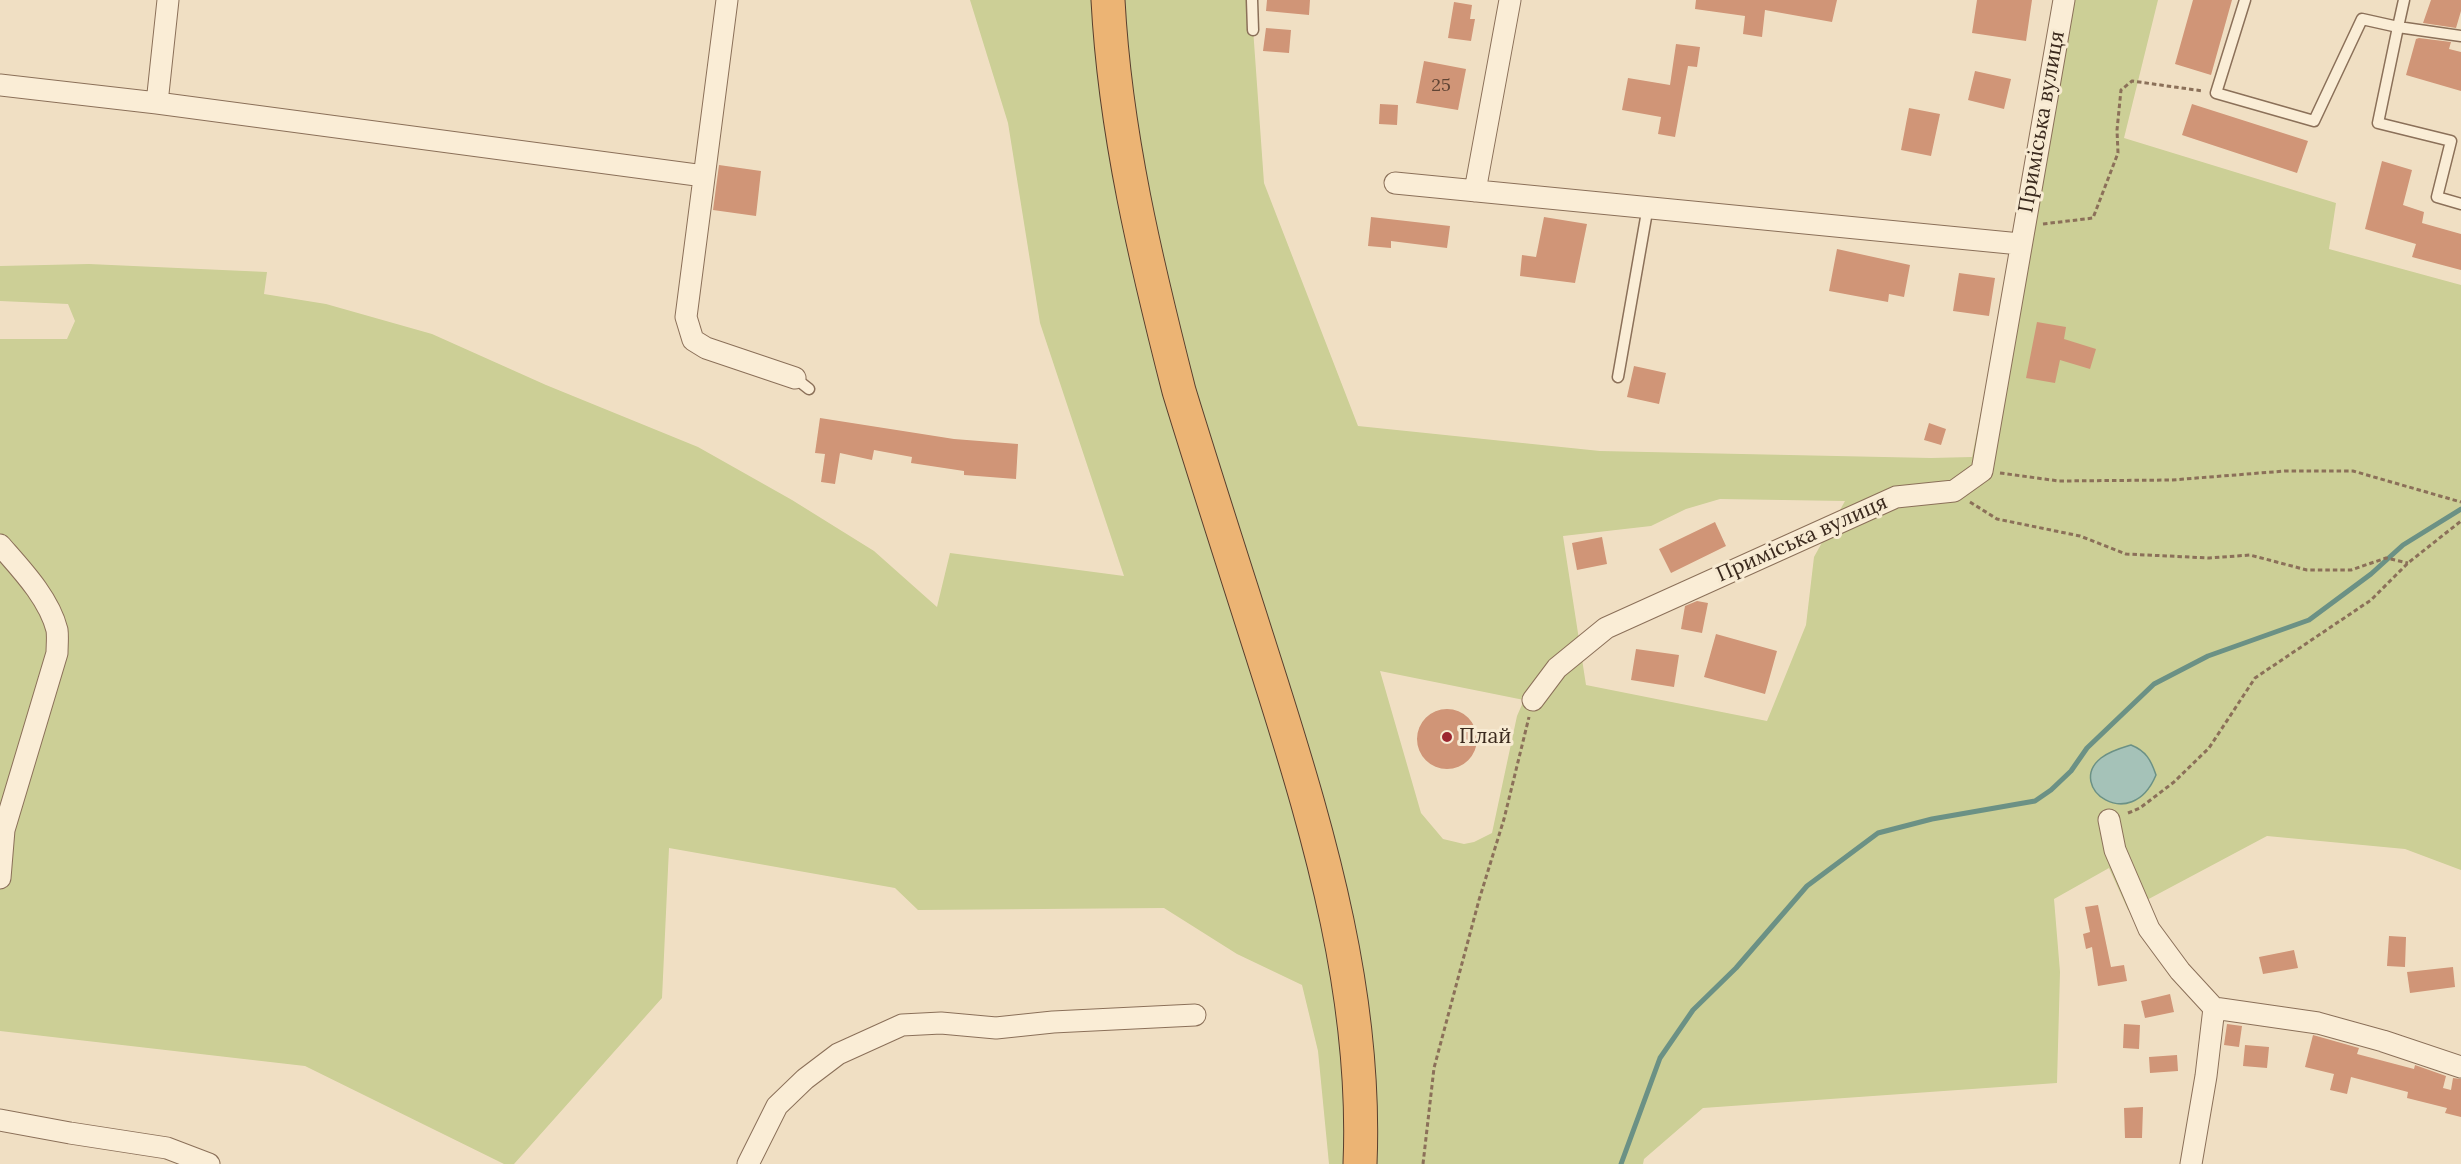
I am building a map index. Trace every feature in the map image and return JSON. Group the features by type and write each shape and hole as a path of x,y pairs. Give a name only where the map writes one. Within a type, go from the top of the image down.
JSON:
{"highway":[{"path":"1108,0 1117,107 1140,235 1179,391 1319,840 1338,925 1351,1002 1358,1070 1360,1164"}],"street":[{"path":"157,103 168,0"},
{"path":"727,0 686,317 693,340 706,348 802,384"},
{"path":"1475,191 1510,0"},
{"name":"Приміська вулиця","path":"1982,471 2064,0"},
{"path":"0,85 157,103 704,176"},
{"path":"1395,183 1648,206 2022,235"},
{"path":"1954,491 1982,471"},
{"name":"Приміська вулиця","path":"1533,700 1557,668 1606,628 1896,496 1954,491"},
{"path":"0,545 47,606 57,631 57,653 4,830 0,878"},
{"path":"2109,820 2115,850 2149,929 2180,971 2214,1008 2318,1023 2383,1041 2461,1067"},
{"path":"2191,1164 2206,1076 2214,1008"},
{"path":"748,1164 777,1106 805,1079 838,1054 902,1025 941,1023 996,1028 1053,1022 1195,1015"},
{"path":"0,1120 167,1148 209,1164"}],"lane":[{"path":"1252,0 1253,30"},
{"path":"2245,0 2216,93 2314,120 2362,19 2461,36"},
{"path":"2404,0 2378,123 2451,141 2437,197 2461,204"},
{"path":"1618,377 1648,206"}],"path":[{"path":"2022,235 2092,218 2118,153 2117,130 2121,90 2132,81 2216,93"},
{"path":"1982,471 2060,480 2172,480 2285,471 2354,471 2461,502"},
{"path":"1954,491 1997,519 2080,536 2126,554 2209,558 2250,555 2307,570 2351,570 2386,558 2409,563"},
{"path":"2109,820 2140,808 2174,782 2209,748 2235,712 2255,678 2371,600 2409,563 2461,521"},
{"path":"1424,1164 1434,1068 1479,900 1504,819 1533,700"}],"green space":[{"path":"970,0 1251,0 1264,183 1358,426 1600,451 1972,457 2063,0 2158,0 2124,138 2336,203 2329,249 2461,285 2461,870 2405,849 2267,836 2128,910 2109,868 2054,899 2060,972 2057,1083 1703,1108 1644,1159 1643,1164 1329,1164 1318,1051 1302,985 1237,954 1164,908 918,910 895,888 669,848 662,998 514,1164 504,1164 305,1066 0,1031 0,339 67,339 75,321 68,304 0,301 0,266 89,264 267,272 264,294 326,304 432,334 546,385 698,447 792,500 874,551 937,607 950,553 1124,576 1040,323 1008,123","holes":["1720,499 1845,501 1814,557 1806,625 1767,721 1586,685 1563,536 1651,526 1686,509","1380,671 1524,700 1517,716 1492,833 1464,844 1443,839 1421,813","2113,751 2150,788 2137,798 2120,805 2092,773 2099,759"]}],"water":[{"path":"2131,745 2141,750 2147,757 2156,775 2145,793 2132,802 2118,804 2106,800 2096,792 2091,781 2092,770 2104,756"}],"building":[{"path":"1267,0 1310,0 1309,15 1266,11"},
{"path":"1696,0 1837,0 1832,22 1765,10 1762,37 1743,34 1745,16 1695,9"},
{"path":"1977,0 2032,0 2026,41 1972,33"},
{"path":"2193,0 2232,0 2211,75 2175,64"},
{"path":"2431,0 2461,0 2461,11 2456,28 2423,23"},
{"path":"1454,2 1472,5 1470,19 1475,19 1471,41 1448,38"},
{"path":"1266,28 1291,30 1289,53 1263,51"},
{"path":"2416,39 2451,42 2449,49 2461,52 2461,91 2406,75"},
{"path":"1676,44 1700,47 1697,67 1688,66 1675,137 1658,134 1661,117 1622,110 1628,78 1670,85"},
{"path":"1424,61 1466,69 1458,110 1416,103"},
{"path":"1975,71 2011,79 2004,109 1968,100"},
{"path":"1380,104 1398,105 1397,125 1379,124"},
{"path":"2192,104 2308,141 2297,173 2182,135"},
{"path":"1909,108 1940,114 1931,156 1901,150"},
{"path":"2382,161 2412,170 2403,205 2424,212 2422,223 2461,234 2461,270 2412,257 2416,244 2365,229"},
{"path":"719,165 761,171 756,216 713,210"},
{"path":"1371,217 1450,226 1447,248 1391,241 1391,248 1368,246"},
{"path":"1544,217 1587,224 1575,283 1520,276 1522,255 1536,257"},
{"path":"1837,249 1910,265 1904,297 1889,294 1888,302 1829,291"},
{"path":"1959,273 1995,278 1989,316 1953,311"},
{"path":"2037,322 2066,327 2064,339 2096,349 2090,369 2060,360 2055,383 2026,378"},
{"path":"1634,366 1666,373 1659,404 1627,397"},
{"path":"820,418 954,439 1018,444 1016,479 964,475 964,471 911,463 912,457 874,450 872,460 840,453 835,484 821,482 825,454 815,453"},
{"path":"1929,423 1946,429 1941,445 1924,440"},
{"path":"1715,522 1726,546 1671,573 1659,549"},
{"path":"1602,537 1607,564 1577,570 1572,543"},
{"path":"1697,601 1708,603 1702,633 1681,629 1685,606"},
{"path":"1716,634 1777,651 1765,694 1704,677"},
{"path":"1636,649 1679,655 1674,687 1631,680"},
{"path":"1441,709 1453,709 1464,714 1472,722 1477,739 1475,751 1464,764 1453,769 1441,769 1430,764 1422,756 1417,745 1417,733 1422,722 1430,714"},
{"path":"2098,905 2111,967 2124,965 2127,981 2098,986 2092,947 2086,949 2083,934 2090,932 2085,907"},
{"path":"2389,936 2406,937 2405,967 2387,966"},
{"path":"2294,950 2298,968 2263,974 2259,957"},
{"path":"2453,967 2455,987 2410,993 2407,972"},
{"path":"2170,994 2174,1012 2145,1018 2141,1001"},
{"path":"2124,1024 2140,1025 2139,1049 2123,1048"},
{"path":"2227,1024 2242,1026 2239,1047 2224,1045"},
{"path":"2313,1035 2359,1048 2357,1054 2414,1069 2415,1065 2446,1076 2443,1088 2451,1090 2453,1078 2461,1079 2461,1117 2445,1113 2447,1108 2407,1098 2408,1092 2351,1077 2347,1094 2330,1090 2334,1074 2305,1067"},
{"path":"2245,1045 2269,1047 2267,1068 2243,1066"},
{"path":"2177,1055 2178,1071 2150,1073 2149,1057"},
{"path":"2143,1107 2142,1138 2125,1138 2124,1108"}],"waterway":[{"path":"1621,1164 1660,1058 1693,1010 1736,968 1807,886 1878,833 1932,819 2035,801 2071,771 2087,748 2154,684 2208,656 2309,620 2371,574 2403,545 2461,509"}],"place":[{"name":"Плай","path":"1447,737"}]}
